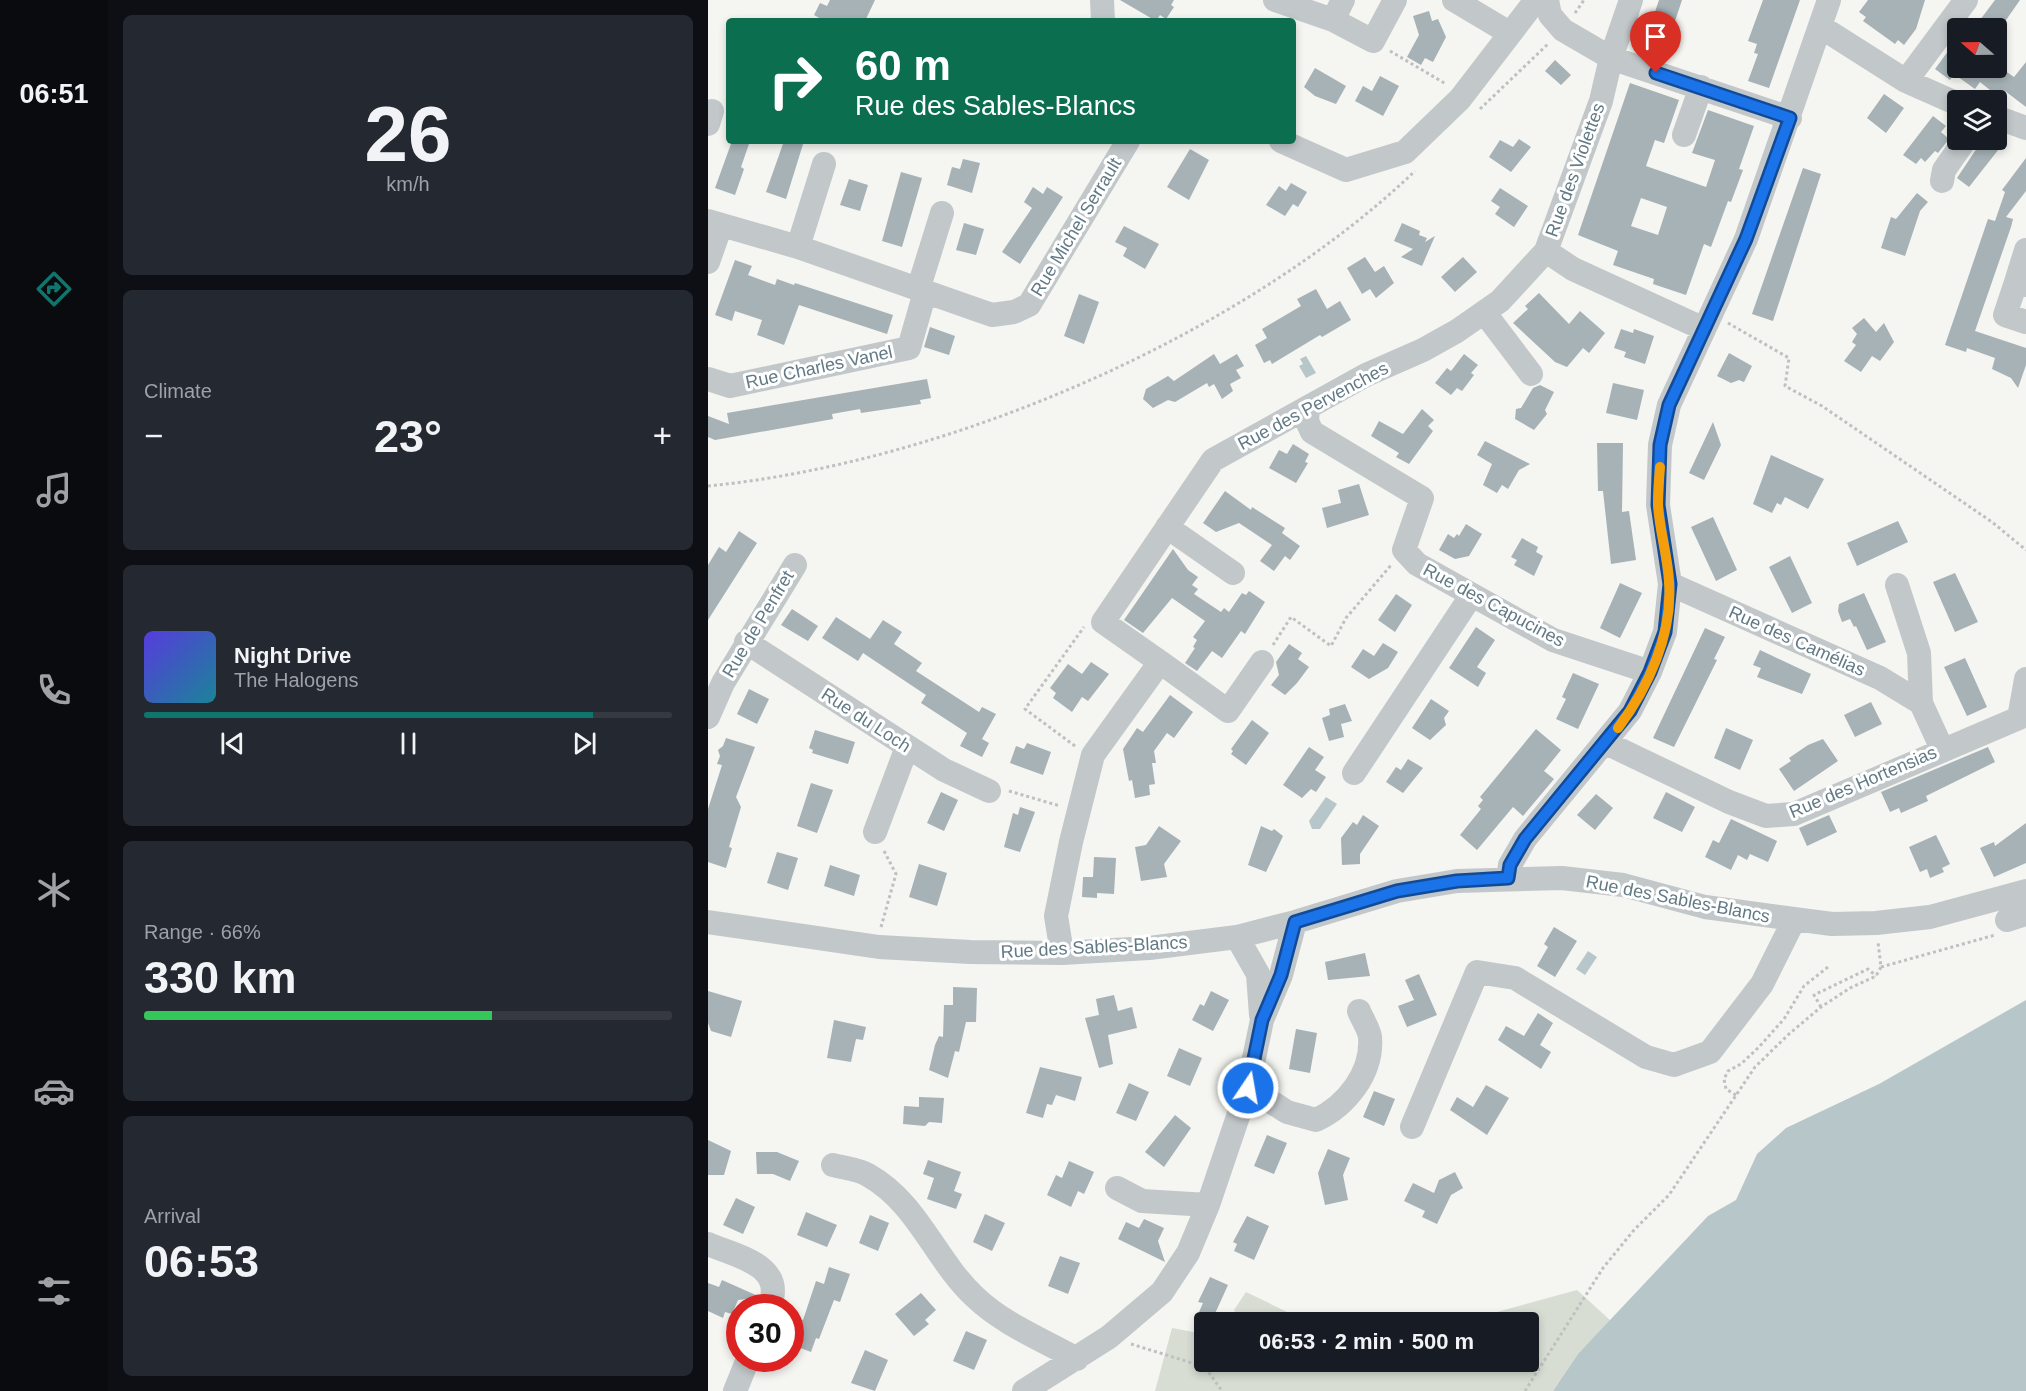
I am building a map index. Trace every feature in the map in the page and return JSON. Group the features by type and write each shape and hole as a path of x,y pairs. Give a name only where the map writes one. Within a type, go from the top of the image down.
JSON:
{"street":[{"path":"1102,0 1103,18"},
{"path":"1275,0 1338,10 1373,41 1395,0"},
{"path":"1454,0 1501,28"},
{"path":"1288,144 1346,170 1405,152 1468,105 1536,0"},
{"path":"1547,0 1550,15 1563,30 1611,58 1790,118"},
{"name":"Rue des Violettes","path":"1631,0 1611,58 1601,101 1546,251 1573,269 1708,321"},
{"path":"1508,878 1510,865 1525,839 1630,711 1650,672 1665,632 1670,584 1658,505 1660,445 1669,405 1746,239 1790,118 1829,0"},
{"path":"1906,81 1966,0"},
{"path":"1821,27 1906,81 1947,99"},
{"path":"1684,135 1701,87"},
{"path":"2007,121 2026,128"},
{"name":"Rue Michel Serrault","path":"715,223 798,247 992,315 1014,312 1029,305 1126,144"},
{"path":"1942,181 1944,170 1958,150"},
{"path":"798,247 824,164"},
{"path":"922,291 942,213"},
{"path":"708,262 715,223"},
{"path":"2026,250 2021,284 2005,315 2026,322"},
{"name":"Rue des Pervenches","path":"1103,622 1213,460 1366,375 1423,350 1484,312 1500,301 1546,251"},
{"name":"Rue Charles Vanel","path":"708,379 730,386 909,348 922,291"},
{"path":"1484,312 1531,374"},
{"name":"Rue des Capucines","path":"1308,408 1307,421 1312,432 1422,498 1404,550 1417,564 1553,640 1650,672"},
{"path":"1167,527 1233,573"},
{"name":"Rue de Penfret","path":"708,717 715,680 746,642 795,565"},
{"name":"Rue des Camélias","path":"1670,584 1880,678 1921,703"},
{"path":"1897,585 1919,653 1921,703 1942,749"},
{"path":"1354,772 1471,596"},
{"path":"1103,622 1228,711 1262,662"},
{"name":"Rue du Loch","path":"746,642 944,770 989,791"},
{"path":"1062,953 1056,916 1071,842 1093,755 1160,663"},
{"name":"Rue des Hortensias","path":"1606,743 1729,802 1766,816 1794,814 2019,718 2026,679"},
{"path":"875,832 907,747"},
{"name":"Rue des Sables-Blancs","path":"708,922 879,946 970,952 1062,953 1149,948 1237,937 1397,891 1457,881 1562,878 1623,885 1705,907 1832,924 1876,923 1930,916 2026,891"},
{"name":"Rue des Sables-Blancs","path":"1412,1127 1477,972 1515,978 1646,1058 1674,1065 1710,1053 1762,984 1794,920"},
{"path":"1024,1391 1109,1337 1162,1292 1188,1253 1208,1205 1248,1088 1262,1020 1281,975 1295,922"},
{"path":"1237,937 1258,974 1262,1020"},
{"path":"1248,1088 1287,1112 1316,1120 1335,1111 1352,1092 1366,1065 1370,1036 1359,1011"},
{"path":"832,1165 866,1173 895,1194 922,1226 950,1269 976,1298 1012,1323 1077,1359"},
{"path":"1117,1188 1142,1201 1208,1205"},
{"path":"708,1244 760,1266 773,1280 773,1294"},
{"path":"735,1391 743,1372"}],"path":[{"path":"1373,41 1468,105 1563,30 1584,0"},
{"path":"708,486 765,480 896,452 1062,393 1184,334 1288,271 1388,197 1422,164"},
{"path":"1708,321 1789,358 1785,386 1822,406 1992,522 2026,550"},
{"path":"1262,662 1291,617 1331,646 1346,618 1404,550"},
{"path":"1093,755 1024,709 1092,616 1103,622"},
{"path":"989,791 1016,792 1078,812"},
{"path":"875,832 896,874 881,926 879,946"},
{"path":"1881,967 2006,932 2017,917"},
{"path":"1525,1391 1603,1269 1634,1230 1669,1195 1698,1156 1736,1095 1771,1051 1821,1007 1850,988 1876,976 1881,967 1876,923"},
{"path":"1736,1095 1726,1089 1724,1079 1728,1071 1741,1064 1759,1047 1784,1019 1804,986 1828,967"},
{"path":"1821,1007 1814,995 1868,969 1876,976"},
{"path":"1109,1337 1205,1367 1222,1391"}],"shaded area":[{"path":"1306,356 1316,373 1306,378 1299,366 1303,364 1300,359"},
{"path":"1326,797 1337,804 1320,829 1312,829 1309,821"},
{"path":"1588,951 1597,957 1585,975 1576,969"},
{"path":"2026,1000 2026,1391 1553,1391 1578,1354 1708,1216 1736,1200 1757,1154 1786,1128 1879,1084"},
{"path":"1577,1290 1611,1321 1578,1354 1553,1391 1155,1391 1172,1328 1194,1332 1194,1372 1539,1372 1539,1312 1497,1312"},
{"path":"1246,1292 1287,1312 1235,1312 1234,1310"}],"building":[{"path":"830,0 875,0 866,18 819,18 814,15 820,3 827,6"},
{"path":"1120,0 1174,0 1171,5 1174,7 1167,18 1160,15 1158,18 1151,18"},
{"path":"1659,0 1682,0 1665,51 1644,44"},
{"path":"1763,0 1800,0 1769,88 1748,81 1758,54 1754,53 1757,44 1748,41"},
{"path":"1868,0 1925,0 1916,29 1904,45 1898,40 1895,44 1863,21 1866,17 1859,12"},
{"path":"1995,0 2020,0 2007,19 1982,18"},
{"path":"1429,11 1432,21 1438,19 1446,37 1433,62 1425,58 1421,65 1407,57 1419,35 1413,16"},
{"path":"1947,53 1947,78 1935,69"},
{"path":"1555,60 1571,75 1561,85 1545,71"},
{"path":"2026,62 2026,107 2007,93 2007,90 1990,90 1980,82 1975,89 1960,78 2007,78 2007,72 2014,77"},
{"path":"1315,68 1346,86 1336,104 1315,96 1304,87"},
{"path":"1380,76 1399,86 1383,116 1355,101 1363,86 1372,91"},
{"path":"1630,83 1679,100 1664,143 1655,140 1646,166 1706,187 1715,160 1692,153 1708,110 1754,126 1739,169 1743,170 1731,202 1728,201 1711,247 1704,244 1686,295 1653,284 1654,279 1613,265 1618,251 1578,235","holes":["1641,198 1667,207 1658,235 1631,226"]},
{"path":"1884,94 1904,108 1886,133 1867,118"},
{"path":"1933,116 1946,126 1941,132 1947,137 1947,142 1938,153 1935,151 1925,162 1921,158 1916,164 1903,155"},
{"path":"1519,139 1531,147 1511,172 1489,157 1500,140 1513,147"},
{"path":"731,144 749,144 741,167 744,169 735,195 715,188"},
{"path":"783,144 803,144 786,199 766,192"},
{"path":"1190,149 1209,160 1189,200 1167,187"},
{"path":"1976,150 1998,150 1969,187 1957,178"},
{"path":"2026,158 2026,191 2006,217 2013,219 2011,227 1975,331 2026,348 2026,365 2018,388 2011,378 1992,369 1995,358 1967,348 1966,352 1945,345 1988,219 1995,221 2005,192 2002,190"},
{"path":"963,159 980,163 972,193 947,185 952,167 960,169"},
{"path":"1803,168 1821,174 1773,321 1752,314"},
{"path":"901,172 922,178 902,247 882,241"},
{"path":"849,179 868,185 860,211 840,205"},
{"path":"1291,183 1307,192 1298,207 1293,204 1285,216 1266,205 1279,186 1286,191"},
{"path":"1033,187 1043,194 1047,187 1063,197 1020,264 1002,252 1032,208 1024,202"},
{"path":"1500,188 1528,206 1514,227 1495,214 1500,207 1491,201"},
{"path":"1917,193 1928,202 1920,211 1905,256 1881,248 1891,217 1896,219"},
{"path":"964,223 984,229 976,255 956,250"},
{"path":"1402,223 1420,231 1419,235 1427,238 1425,242 1435,236 1422,266 1401,257 1413,249 1394,241"},
{"path":"1124,226 1159,244 1145,269 1123,256 1127,248 1115,242"},
{"path":"1365,257 1375,272 1384,266 1394,283 1376,298 1370,289 1362,294 1347,268"},
{"path":"1463,257 1477,272 1455,292 1441,277"},
{"path":"735,260 752,266 748,275 775,285 777,279 794,285 795,283 893,315 887,334 799,305 784,345 757,335 762,320 735,311 732,321 715,315"},
{"path":"1316,289 1327,309 1340,301 1351,320 1322,337 1320,335 1272,364 1270,360 1264,363 1255,345 1267,338 1262,329 1301,306 1297,299"},
{"path":"1539,293 1569,324 1580,311 1605,333 1589,353 1583,348 1567,367 1555,362 1513,323 1528,309 1525,306"},
{"path":"1079,294 1099,302 1084,344 1064,336"},
{"path":"1864,318 1876,332 1884,323 1894,342 1880,361 1872,356 1861,372 1844,361 1856,345 1852,342 1857,334 1852,328"},
{"path":"930,327 955,336 949,355 924,347"},
{"path":"1621,329 1633,333 1634,329 1654,336 1645,364 1624,357 1626,352 1614,348"},
{"path":"1729,353 1752,366 1744,382 1739,380 1731,383 1717,376"},
{"path":"1214,354 1220,364 1237,354 1244,366 1236,370 1241,378 1230,384 1233,391 1222,399 1214,384 1209,387 1207,383 1175,402 1168,400 1153,408 1143,399 1146,389 1168,376 1174,381"},
{"path":"1464,354 1478,365 1471,373 1474,375 1462,391 1457,388 1451,395 1435,383 1447,368 1451,371"},
{"path":"927,379 931,398 920,400 921,404 861,413 860,409 832,414 833,419 715,440 708,437 708,416 729,424 727,413"},
{"path":"1613,383 1644,390 1637,420 1606,413"},
{"path":"1540,385 1554,392 1545,410 1547,414 1534,430 1515,419 1516,409 1521,408 1533,388"},
{"path":"1422,409 1434,420 1428,426 1433,431 1409,464 1396,457 1399,453 1371,436 1379,421 1403,434"},
{"path":"1713,422 1721,445 1704,480 1689,473"},
{"path":"1485,441 1530,464 1519,470 1508,489 1502,485 1497,493 1483,485 1492,464 1477,455"},
{"path":"1597,443 1623,443 1622,512 1629,511 1636,560 1611,564 1603,491 1598,491"},
{"path":"1293,444 1309,454 1305,462 1308,463 1296,483 1269,468 1279,450 1287,454"},
{"path":"1771,455 1824,479 1808,509 1785,497 1781,505 1777,503 1772,513 1753,504"},
{"path":"1359,484 1369,515 1327,528 1322,508 1341,503 1338,490"},
{"path":"1225,491 1251,510 1252,507 1285,528 1282,533 1300,546 1290,560 1285,556 1274,571 1260,561 1272,545 1239,523 1216,532 1203,523"},
{"path":"1713,517 1737,570 1716,581 1691,527"},
{"path":"1898,521 1908,542 1857,566 1847,543"},
{"path":"1466,524 1482,534 1469,556 1455,559 1439,550 1448,534 1454,538 1457,534 1459,536"},
{"path":"739,531 757,543 708,620 708,565 719,547 726,552"},
{"path":"1522,538 1538,547 1536,552 1543,556 1534,576 1514,565 1517,560 1511,557"},
{"path":"1173,549 1188,570 1198,577 1192,585 1198,589 1194,594 1221,612 1224,608 1229,612 1242,593 1246,595 1249,591 1265,602 1245,634 1241,631 1222,658 1212,651 1197,671 1185,663 1195,648 1193,647 1197,640 1193,637 1205,621 1172,598 1143,633 1124,620"},
{"path":"1790,556 1812,603 1792,613 1769,567"},
{"path":"1955,573 1978,622 1955,632 1933,582"},
{"path":"1620,583 1642,593 1620,638 1600,628"},
{"path":"1864,593 1886,642 1867,650 1856,626 1854,627 1850,619 1842,622 1838,611 1839,604"},
{"path":"1396,594 1412,605 1395,632 1378,620"},
{"path":"792,609 818,626 808,641 781,625"},
{"path":"836,617 870,639 883,620 902,632 894,644 922,663 916,671 979,712 982,707 996,714 982,739 989,743 982,757 960,746 967,733 921,703 926,695 863,653 858,661 822,638"},
{"path":"1476,627 1495,640 1477,667 1486,673 1478,687 1449,668"},
{"path":"1705,628 1725,637 1714,659 1717,660 1674,747 1653,738"},
{"path":"1383,643 1398,652 1388,668 1369,679 1351,667 1363,649 1374,656"},
{"path":"1289,644 1302,653 1298,659 1309,667 1285,695 1271,685 1279,675 1276,662"},
{"path":"1760,650 1811,674 1802,694 1757,677 1761,668 1753,665"},
{"path":"1965,658 1987,707 1967,716 1944,667"},
{"path":"1091,662 1109,674 1088,701 1082,697 1072,712 1053,698 1056,693 1050,688 1068,664 1082,674"},
{"path":"1573,673 1599,684 1578,729 1556,719 1566,699 1562,697"},
{"path":"749,689 769,699 757,724 737,714"},
{"path":"1170,695 1193,712 1174,738 1167,733 1154,751 1156,763 1152,763 1155,784 1149,785 1150,795 1135,798 1123,749 1137,728 1143,732"},
{"path":"1431,699 1449,711 1444,718 1446,725 1430,740 1412,728"},
{"path":"1871,702 1882,724 1855,737 1844,715"},
{"path":"1345,704 1352,721 1341,724 1344,737 1329,741 1322,718 1330,715 1329,709"},
{"path":"1252,720 1269,733 1246,765 1231,754 1233,751 1231,749"},
{"path":"1726,728 1753,740 1740,770 1714,758"},
{"path":"1536,729 1561,750 1544,771 1554,779 1523,816 1513,807 1477,850 1460,835 1481,809 1478,806 1483,800 1480,797"},
{"path":"815,730 855,742 848,764 812,753 813,750 809,748"},
{"path":"726,738 755,747 736,797 741,807 729,847 732,848 726,868 708,862 708,809 722,765 717,764 720,756 718,750 723,746"},
{"path":"1823,739 1838,761 1794,791 1779,769 1791,761 1789,758 1808,745"},
{"path":"1027,743 1051,752 1043,775 1010,763 1016,746 1024,749"},
{"path":"1309,747 1324,757 1315,770 1326,777 1316,792 1311,789 1302,798 1283,785"},
{"path":"1988,747 1995,762 1926,796 1928,801 1901,813 1899,808 1890,812 1881,792"},
{"path":"1408,759 1423,768 1403,793 1386,782 1396,767 1401,770"},
{"path":"811,783 833,790 817,833 797,826"},
{"path":"941,792 958,800 944,831 927,823"},
{"path":"1666,792 1695,807 1682,832 1653,818"},
{"path":"1596,794 1613,808 1595,830 1577,815"},
{"path":"1020,807 1035,812 1020,852 1004,847 1013,813 1018,815"},
{"path":"1363,815 1379,826 1360,854 1360,864 1342,865 1341,838 1353,822 1357,825"},
{"path":"1829,815 1837,832 1807,846 1799,828"},
{"path":"1731,819 1777,841 1768,862 1750,854 1747,860 1738,855 1731,870 1705,857 1713,840 1719,843"},
{"path":"2026,823 2026,863 1994,877 1980,848 1994,842 1995,846"},
{"path":"1159,826 1181,841 1164,864 1167,877 1141,881 1135,847 1146,845"},
{"path":"1261,826 1272,831 1274,829 1283,836 1266,872 1248,865"},
{"path":"1936,835 1950,864 1942,868 1944,872 1930,878 1927,869 1920,872 1909,847"},
{"path":"777,852 798,858 788,890 767,883"},
{"path":"1094,857 1116,858 1114,894 1097,893 1097,898 1082,897 1083,877 1093,877"},
{"path":"919,864 947,873 937,906 909,897"},
{"path":"830,865 860,875 854,896 824,886"},
{"path":"1554,927 1577,941 1555,977 1537,966 1548,947 1544,944"},
{"path":"1365,953 1370,976 1328,980 1325,962"},
{"path":"1419,974 1437,1015 1407,1027 1398,1006 1414,1000 1405,980"},
{"path":"953,987 977,988 976,1022 966,1022 959,1052 955,1051 948,1078 929,1070 935,1045 939,1036 943,1037 944,1005 953,1005"},
{"path":"708,991 742,1001 731,1037 711,1031 708,1023"},
{"path":"1211,991 1229,1000 1213,1031 1192,1020 1200,1004 1204,1006"},
{"path":"1114,995 1118,1011 1132,1007 1137,1028 1108,1035 1113,1064 1099,1068 1085,1018 1099,1015 1096,999"},
{"path":"1538,1013 1553,1023 1540,1045 1551,1052 1541,1069 1498,1040 1506,1026 1524,1036"},
{"path":"834,1020 866,1027 863,1040 856,1039 851,1062 827,1058"},
{"path":"1296,1029 1317,1033 1310,1073 1289,1069"},
{"path":"1179,1048 1202,1058 1190,1086 1167,1076"},
{"path":"1040,1067 1082,1077 1075,1101 1056,1095 1052,1105 1047,1104 1043,1118 1026,1113"},
{"path":"1129,1083 1149,1092 1136,1121 1116,1113"},
{"path":"1486,1085 1509,1098 1487,1135 1450,1110 1457,1097 1473,1107"},
{"path":"1374,1091 1395,1099 1384,1126 1363,1117"},
{"path":"919,1097 944,1098 942,1123 929,1122 925,1126 903,1124 904,1106 919,1107"},
{"path":"1175,1115 1191,1128 1164,1167 1145,1152"},
{"path":"1267,1135 1287,1143 1274,1174 1254,1166"},
{"path":"708,1140 731,1151 724,1175 708,1175"},
{"path":"1328,1149 1350,1158 1343,1175 1348,1200 1325,1205 1318,1173"},
{"path":"756,1152 777,1152 799,1161 790,1181 773,1174 757,1174"},
{"path":"928,1160 961,1172 954,1191 962,1194 956,1209 927,1199 934,1178 923,1174"},
{"path":"1069,1161 1094,1172 1084,1194 1078,1191 1071,1207 1047,1195 1056,1175 1062,1178"},
{"path":"1455,1172 1463,1188 1451,1195 1437,1224 1422,1217 1425,1211 1404,1201 1413,1183 1434,1193 1439,1180"},
{"path":"736,1198 755,1207 743,1234 723,1225"},
{"path":"806,1212 837,1225 827,1247 797,1235"},
{"path":"985,1214 1005,1223 992,1251 973,1242"},
{"path":"870,1215 889,1223 878,1251 859,1243"},
{"path":"1247,1216 1269,1226 1254,1260 1234,1251 1237,1244 1233,1242"},
{"path":"1144,1219 1164,1228 1158,1241 1165,1262 1118,1239 1126,1222 1139,1228"},
{"path":"1060,1256 1080,1263 1068,1294 1048,1286"},
{"path":"829,1267 850,1274 840,1302 834,1300 819,1339 816,1338 811,1352 804,1349 804,1317 816,1281 824,1284"},
{"path":"1210,1277 1228,1285 1216,1312 1199,1312 1203,1303 1198,1302"},
{"path":"722,1280 754,1294 726,1294 726,1312 723,1318 708,1311 708,1283 719,1287"},
{"path":"921,1293 936,1310 925,1320 929,1324 914,1336 895,1314"},
{"path":"966,1331 987,1340 974,1370 953,1361"},
{"path":"865,1350 888,1360 875,1391 851,1383"}],"slow traffic":[{"path":"1618,728 1630,711 1650,672 1665,632 1670,584 1658,505 1660,467"}],"route":[{"path":"1248,1088 1262,1020 1281,975 1295,922 1397,891 1457,881 1508,878 1510,865 1525,839 1630,711 1650,672 1665,632 1670,584 1658,505 1660,445 1669,405 1746,239 1790,118 1656,73"}]}
